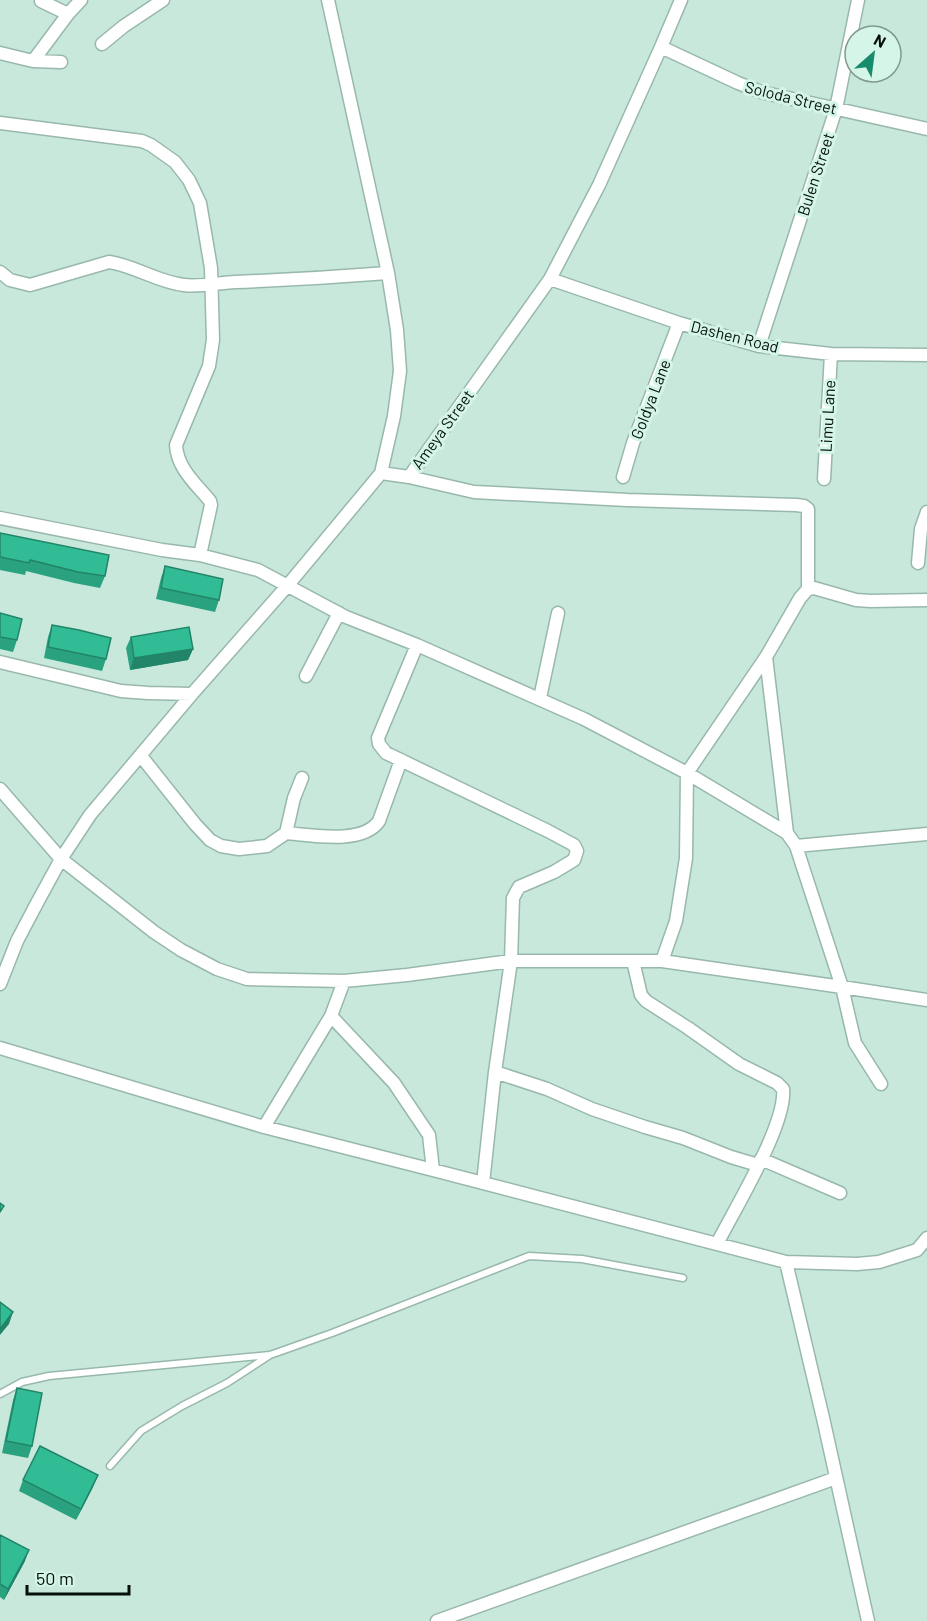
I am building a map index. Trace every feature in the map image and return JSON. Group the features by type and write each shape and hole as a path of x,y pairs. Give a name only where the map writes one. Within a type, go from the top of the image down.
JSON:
{"street":[{"path":"33,61 81,0"},
{"path":"102,44 163,0"},
{"path":"0,984 17,941 61,859 90,815 381,473 394,416 400,371 397,330 388,273 328,0"},
{"name":"Ameya Street","path":"381,473 409,477 550,279 599,185 681,0"},
{"name":"Bulen Street","path":"759,346 836,109 858,0"},
{"path":"40,1 68,14"},
{"name":"Soloda Street","path":"662,47 761,92 927,129"},
{"path":"0,53 33,61 61,62"},
{"path":"0,123 142,141 152,145 175,162 189,180 200,203 211,268 213,340 209,366 176,445 176,455 181,466 211,505 200,555"},
{"path":"3,280 30,285 109,262 142,271 158,280 183,285 388,273"},
{"name":"Dashen Road","path":"550,279 679,323 759,346 831,354 927,356"},
{"name":"Goldya Lane","path":"623,477 633,443 679,323"},
{"name":"Limu Lane","path":"824,479 831,354"},
{"path":"409,477 474,492 627,500 796,505 808,509 807,589 766,657 687,773 686,858 676,921 662,961"},
{"path":"918,563 921,529 927,512"},
{"path":"0,518 162,550 200,555 258,570 339,613 540,698 584,719 687,773 787,833 796,846 842,987 855,1043 881,1084"},
{"path":"807,589 814,588 864,600 927,600"},
{"path":"306,676 339,613"},
{"path":"540,698 558,613"},
{"path":"417,645 378,738 379,744 386,753 574,845 577,851 574,860 554,872 519,887 513,898 511,961 495,1072 483,1183"},
{"path":"766,657 787,833"},
{"path":"0,662 112,689 192,694"},
{"path":"141,756 210,840 221,846 239,849 267,846 286,833 327,837 360,835 375,828 401,760"},
{"path":"286,833 294,798 302,778"},
{"path":"0,789 61,859 154,932 181,950 217,969 247,979 344,981 511,961 662,961 927,1000"},
{"path":"796,846 927,834"},
{"path":"633,961 641,995 646,1000 739,1065 777,1083 783,1089 784,1095 778,1119 717,1244"},
{"path":"264,1127 331,1016 344,981"},
{"path":"331,1016 394,1083 429,1135 433,1170"},
{"path":"0,1048 264,1127 786,1262 857,1264 879,1262 917,1250 927,1238"},
{"path":"495,1072 547,1089 592,1109 683,1138 730,1156 759,1162 840,1193"},
{"path":"786,1262 868,1621"},
{"path":"437,1621 836,1478"}],"lane":[{"path":"0,1394 22,1382 49,1376 270,1355 332,1334 530,1256 582,1259 684,1278"},
{"path":"110,1466 141,1431 227,1383 270,1355"}],"building":[{"path":"0,533 109,555 105,576 30,560 29,563 0,557"},
{"path":"165,566 223,579 219,600 161,588"},
{"path":"0,613 22,619 17,640 0,637"},
{"path":"52,625 111,638 106,659 48,647"},
{"path":"189,627 193,649 134,658 131,637"},
{"path":"0,1302 13,1312 0,1329"},
{"path":"17,1388 42,1393 32,1446 6,1441"},
{"path":"40,1446 98,1475 81,1509 23,1480"},
{"path":"0,1535 29,1550 8,1589 0,1584"}]}
